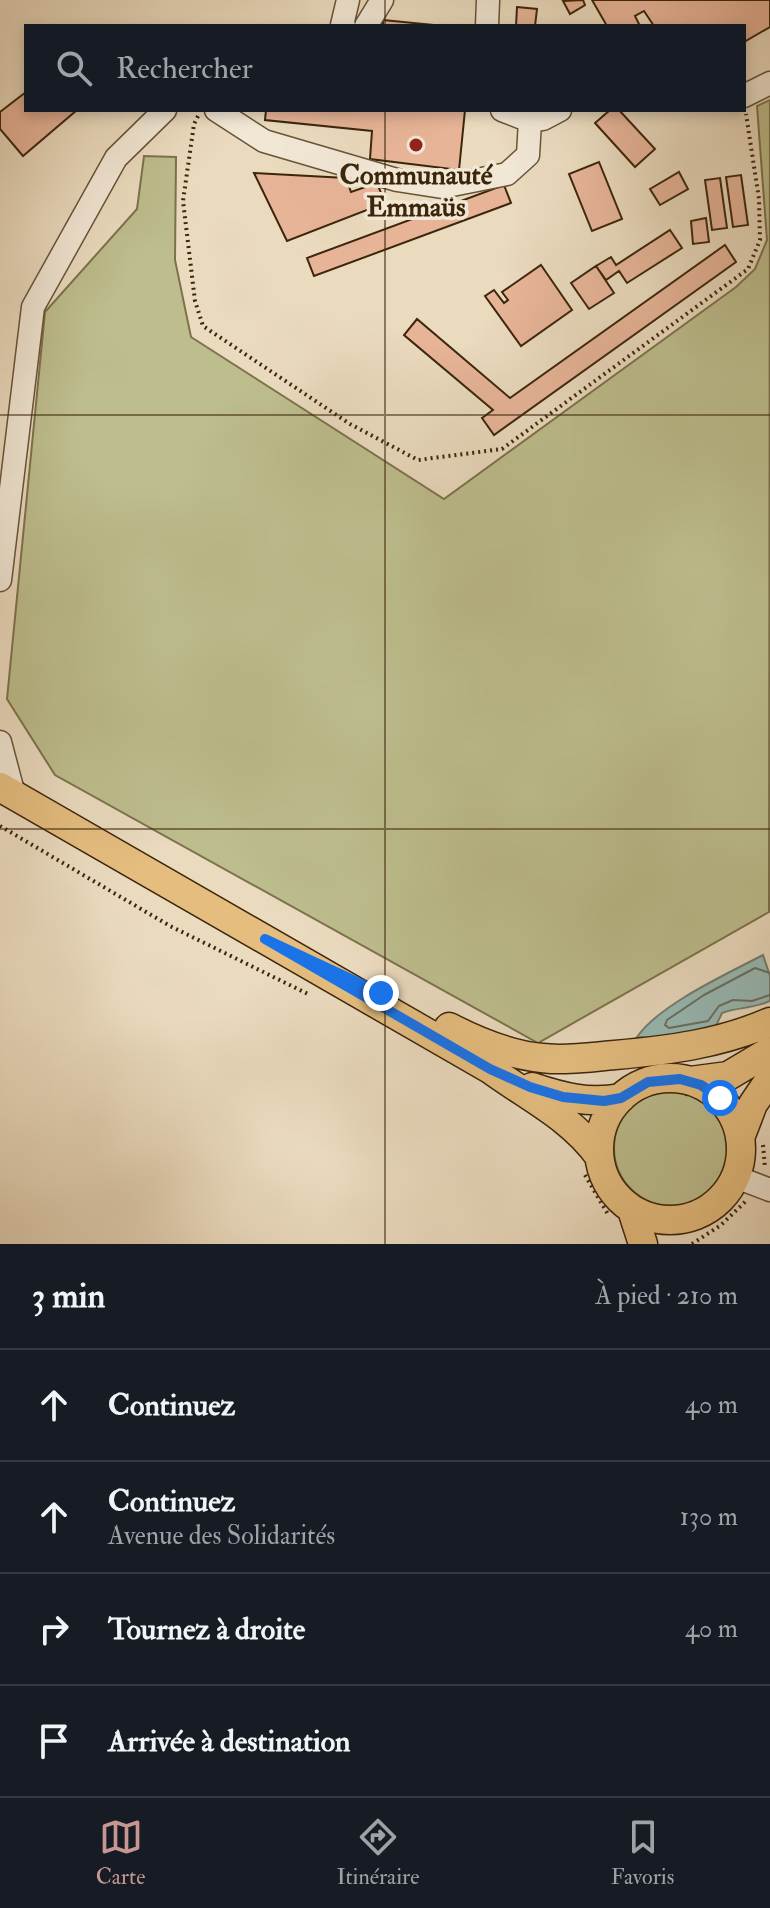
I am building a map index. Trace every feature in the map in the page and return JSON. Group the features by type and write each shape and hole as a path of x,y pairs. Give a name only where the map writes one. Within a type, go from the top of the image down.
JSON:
{"main road":[{"path":"7,791 490,1069 567,1121 587,1140 599,1156 609,1187 632,1210 665,1221 699,1215 717,1203 736,1177 741,1158 740,1138 733,1116 720,1098 690,1081"},
{"path":"265,939 468,1037 526,1056 569,1059 688,1048 715,1042 770,1022"},
{"path":"490,1069 563,1097 591,1101 621,1098 648,1082 669,1078 690,1081 728,1076 770,1051"},
{"path":"740,1138 753,1104 770,1079"},
{"path":"599,1156 603,1125 621,1098"},
{"path":"632,1210 643,1244"},
{"path":"677,1244 699,1215"}],"street":[{"path":"342,24 348,0"},
{"path":"367,24 382,0"},
{"path":"487,24 488,0"},
{"path":"746,96 770,83"},
{"path":"0,580 33,307 116,158 163,112"},
{"path":"219,112 264,141 397,180 442,187 507,174 528,155 530,121"},
{"path":"507,112 530,121 556,112"},
{"path":"0,742 7,791"},
{"path":"736,1177 770,1190"}],"path":[{"path":"200,112 194,124 183,201 195,301 203,326 350,424 418,460 502,449 748,269 760,240 759,199 745,112"},
{"path":"0,826 170,926 316,998"}],"green space":[{"path":"770,100 769,912 538,1043 55,775 7,699 45,312 137,209 144,156 176,157 175,260 191,337 444,499 736,287 755,269 767,240 757,106"},
{"path":"672,1090 694,1094 713,1107 726,1126 730,1148 726,1170 713,1189 694,1202 672,1206 650,1202 631,1189 618,1170 614,1148 618,1126 631,1107 650,1094"}],"water":[{"path":"763,955 770,976 770,1001 722,1013 715,1028 654,1038 637,1037 677,1002"}],"building":[{"path":"583,0 585,5 570,14 563,1"},
{"path":"592,0 770,0 770,27 746,41 746,24 653,24 644,11 635,16 639,24 606,24"},
{"path":"517,7 537,9 535,24 516,24"},
{"path":"383,20 424,24 383,24"},
{"path":"24,94 24,112 75,112 23,156 0,129 0,112"},
{"name":"Communauté Emmaüs","path":"266,112 465,112 459,170 370,159 372,131 265,120"},
{"path":"608,112 621,112 655,149 635,167 595,123"},
{"name":"Communauté Emmaüs","path":"599,162 622,219 592,231 569,174"},
{"path":"679,172 688,189 660,205 650,189"},
{"path":"254,173 346,178 351,192 377,183 385,203 287,241"},
{"path":"741,175 748,225 733,227 726,177"},
{"path":"720,178 727,228 712,230 705,180"},
{"path":"504,185 511,203 314,276 307,258"},
{"path":"706,218 709,242 693,244 691,221"},
{"path":"670,230 682,248 627,283 619,271 606,280 596,266 611,257 616,265"},
{"path":"725,245 736,262 494,435 482,418 493,410 404,335 417,319 510,398"},
{"path":"541,265 572,310 521,346 485,296 494,290 504,303 508,300 502,292"},
{"path":"596,266 614,293 589,309 571,283"}],"place":[{"name":"Communauté Emmaüs","path":"416,145"}],"route":[{"path":"381,993 265,939 490,1069 530,1087 563,1097 604,1101 621,1098 648,1082 669,1078 701,1085 720,1098"}]}
